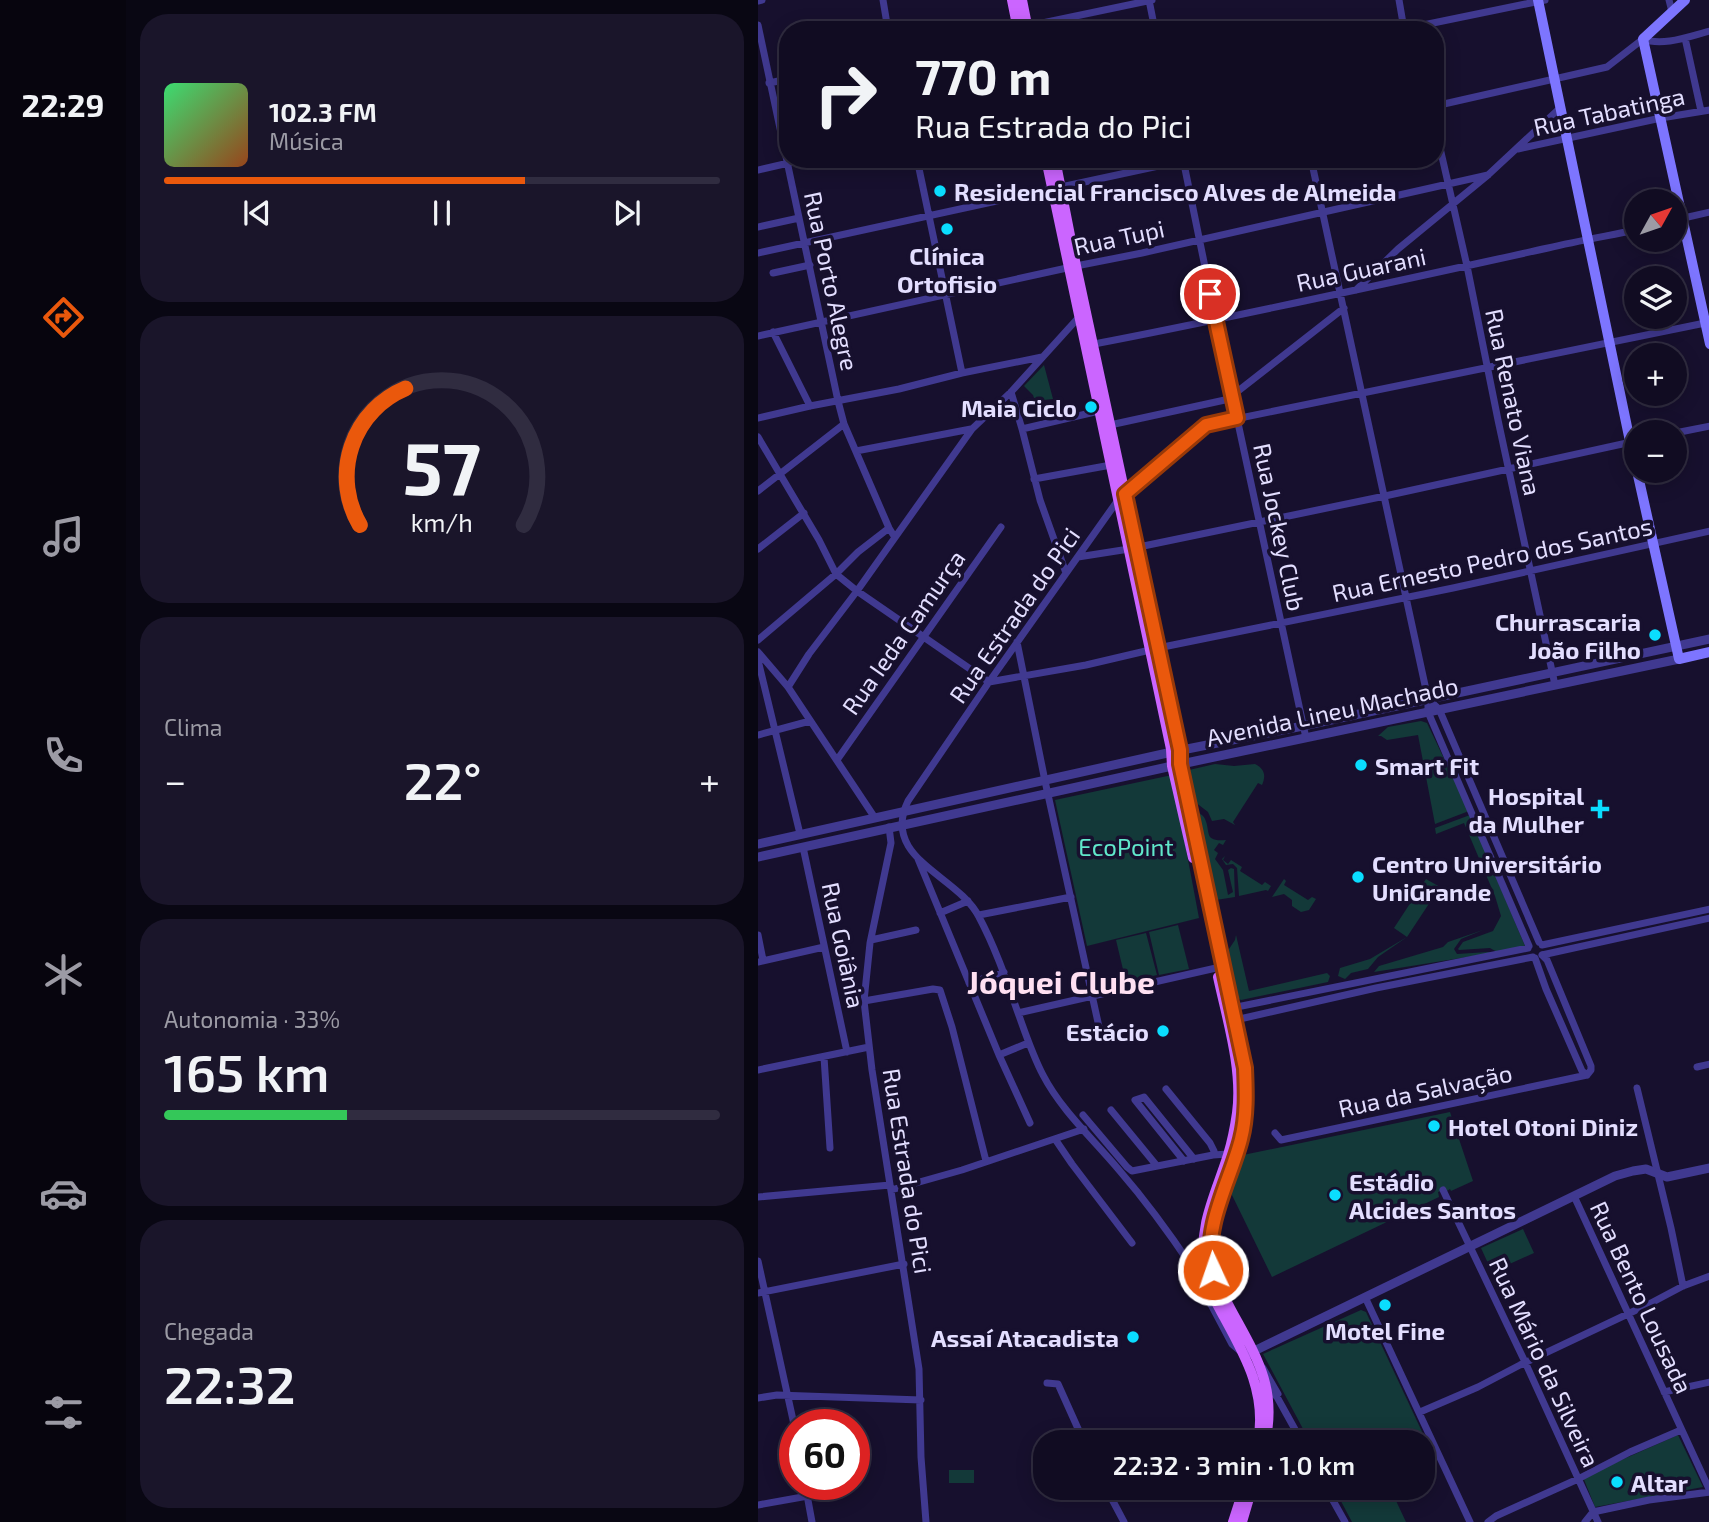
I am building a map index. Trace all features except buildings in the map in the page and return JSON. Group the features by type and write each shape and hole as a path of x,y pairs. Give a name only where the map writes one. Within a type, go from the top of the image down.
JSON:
{"main road":[{"path":"1012,0 1019,21"},
{"path":"1021,21 1022,0"},
{"path":"1673,189 1661,118 1643,39 1685,0"},
{"path":"1541,1 1554,80 1587,239 1629,420"},
{"path":"1049,168 1057,188"},
{"path":"1056,168 1079,317 1111,465 1122,497"},
{"path":"1687,252 1709,344"},
{"path":"1072,266 1094,344 1122,497 1176,751 1176,765 1216,968 1245,1068 1242,1137 1212,1227 1211,1261 1218,1287 1249,1353 1260,1412 1259,1430"},
{"path":"1639,483 1679,659"},
{"name":"Avenida Lineu Machado","path":"1679,659 1709,652"},
{"path":"1176,765 1231,1017 1238,1071 1237,1111 1228,1154 1204,1224 1204,1270 1214,1298 1249,1353 1259,1362 1267,1387 1266,1430"},
{"path":"1233,1522 1240,1500"},
{"path":"1242,1522 1248,1500"}],"street":[{"path":"883,0 886,21"},
{"path":"1057,21 1150,0 1154,21"},
{"path":"1398,0 1401,21"},
{"path":"1669,0 1672,12"},
{"path":"1444,22 1541,1"},
{"name":"Rua Porto Alegre","path":"758,26 779,130"},
{"path":"1444,104 1607,67 1643,39 1656,42 1709,32 1709,41"},
{"path":"1685,38 1705,111"},
{"path":"769,83 779,81"},
{"path":"1356,291 1398,249 1488,175 1560,108"},
{"name":"Rua Tabatinga","path":"1516,149 1705,111"},
{"name":"Rua Renato Viana","path":"1444,163 1555,685"},
{"path":"758,170 779,165"},
{"name":"Rua Porto Alegre","path":"787,168 844,424 894,537"},
{"path":"919,168 962,373"},
{"path":"758,253 1149,168"},
{"name":"Rua Jockey Club","path":"1187,168 1216,321 1306,738"},
{"path":"1313,168 1407,598 1428,699 1428,712 1529,947 1528,952 1538,956"},
{"name":"Rua Tupi","path":"758,336 1488,175"},
{"path":"1687,217 1709,212"},
{"path":"758,226 799,218"},
{"name":"Rua Guarani","path":"1094,344 1216,321 1624,232"},
{"path":"773,273 810,265"},
{"path":"1110,425 1233,397 1344,308"},
{"path":"788,687 972,429 1011,392 1079,317"},
{"name":"Rua Estrada do Pici","path":"902,812 989,682 1122,497 1206,425 1705,323"},
{"path":"773,332 810,406"},
{"path":"758,418 1042,356"},
{"path":"1011,392 1034,479 1066,573"},
{"path":"1022,429 1099,411"},
{"path":"758,491 844,424"},
{"path":"1687,431 1709,426"},
{"path":"856,452 972,429"},
{"path":"758,437 804,513 836,574 989,682"},
{"path":"1078,557 1260,522 1624,444"},
{"path":"1034,479 1111,465"},
{"path":"758,549 804,513"},
{"name":"Rua Ieda Camurça","path":"837,760 1001,527"},
{"path":"758,640 889,528"},
{"name":"Rua Ernesto Pedro dos Santos","path":"989,682 1086,665 1407,598 1709,531"},
{"name":"Avenida Lineu Machado","path":"758,844 1176,751 1709,639"},
{"path":"1017,642 1101,1037"},
{"path":"758,652 788,687 875,818"},
{"name":"Avenida Lineu Machado","path":"758,857 1679,659"},
{"path":"758,660 801,834"},
{"path":"1578,667 1581,679"},
{"path":"1533,676 1536,689"},
{"path":"1428,699 1439,709 1544,950 1538,956"},
{"path":"758,735 810,721"},
{"path":"902,812 901,834 908,847 969,901 979,915 1004,972 1028,1043 1043,1076 1063,1106 1084,1129 1132,1171 1228,1154"},
{"name":"Rua Estrada do Pici","path":"889,827 891,843 871,940 864,1001 919,1369 925,1522"},
{"path":"891,843 908,847"},
{"name":"Rua Goiânia","path":"803,847 847,1052"},
{"path":"918,858 1030,1123"},
{"path":"979,915 1071,897"},
{"path":"940,913 969,901"},
{"path":"1231,1017 1337,987 1529,947 1534,942 1541,944 1709,909"},
{"path":"1231,1017 1538,956 1709,918"},
{"path":"871,940 916,930"},
{"path":"758,935 761,961 824,947"},
{"name":"Rua da Salvação","path":"1275,1133 1281,1140 1587,1075 1591,1072 1591,1066 1547,960 1538,956"},
{"path":"1018,1013 1216,968"},
{"path":"970,983 1004,972"},
{"path":"1337,987 1339,996"},
{"path":"864,1001 939,989 942,992 986,1161"},
{"path":"999,1055 1028,1043"},
{"path":"758,1070 869,1047"},
{"path":"824,1057 830,1147"},
{"path":"1697,1067 1709,1063"},
{"path":"1637,1088 1683,1286"},
{"path":"1166,1089 1210,1143 1213,1155"},
{"path":"1184,1161 1135,1100 1144,1097 1194,1159"},
{"path":"1111,1110 1157,1166"},
{"path":"1083,1115 1194,1269 1204,1270"},
{"path":"1157,1128 1166,1125"},
{"path":"758,1197 890,1187 986,1161 1084,1129"},
{"path":"1055,1139 1131,1242"},
{"path":"1187,1260 1232,1344 1249,1353 1615,1176 1646,1169 1674,1176 1709,1168"},
{"name":"Rua Mário da Silveira","path":"1443,1190 1598,1522"},
{"name":"Rua Bento Lousada","path":"1574,1196 1709,1492"},
{"path":"758,1261 761,1292 791,1409"},
{"path":"761,1292 904,1264"},
{"path":"1420,1412 1709,1276"},
{"path":"1365,1297 1470,1522"},
{"path":"1259,1362 1285,1410"},
{"path":"1664,1392 1709,1382"},
{"path":"1047,1383 1058,1384 1079,1430"},
{"path":"1267,1387 1274,1392 1296,1430"},
{"path":"758,1398 777,1395 921,1400"},
{"path":"1488,1522 1681,1430"},
{"path":"1585,1522 1593,1512 1649,1500 1709,1492"},
{"path":"758,1505 786,1500"},
{"path":"809,1500 812,1522"},
{"path":"1112,1500 1122,1520 1113,1522"},
{"path":"1333,1500 1345,1522"}],"green space":[{"path":"1044,365 1053,399 1035,401 1024,386"},
{"path":"1421,721 1427,723 1469,811 1435,824 1418,735 1387,740 1378,736 1388,727"},
{"path":"1215,764 1255,764 1264,773 1262,785 1258,783 1233,822 1235,825 1224,819 1212,821 1208,812 1195,802 1189,770"},
{"name":"EcoPoint","path":"1172,775 1199,918 1087,946 1055,800"},
{"path":"1196,810 1204,818 1211,838 1226,840 1223,845 1219,843 1214,850 1218,853 1215,859 1223,870 1228,895 1233,892 1228,870 1234,869 1235,897 1216,900"},
{"path":"1470,815 1525,946 1497,952 1490,948 1458,949 1463,942 1493,931 1501,916 1464,823 1436,834 1435,828"},
{"path":"1225,856 1223,860 1228,864 1231,860 1242,867 1240,871 1262,885 1265,882 1271,886 1268,891 1239,896 1237,868 1233,864 1226,865 1222,859"},
{"path":"1284,879 1284,885 1308,900 1312,897 1316,899 1309,910 1301,912 1292,906 1292,900 1284,894 1272,897"},
{"path":"1426,879 1440,887 1407,937 1394,928"},
{"path":"1178,925 1189,969 1159,975 1149,932"},
{"path":"1483,930 1461,939 1454,949 1457,954 1492,953 1374,972 1379,966 1443,947 1448,942"},
{"path":"1146,933 1157,975 1126,982 1116,940"},
{"path":"1236,935 1249,991 1327,973 1330,976 1328,982 1241,1000 1237,998 1227,952"},
{"path":"1407,937 1378,957 1368,969 1351,973 1345,979 1338,976 1340,968 1370,959"},
{"name":"Estádio Alcides Santos","path":"1450,1112 1473,1181 1451,1191 1446,1189 1438,1192 1439,1197 1272,1277 1230,1191 1243,1155"},
{"path":"1523,1229 1534,1253 1492,1272 1481,1248"},
{"path":"1361,1310 1366,1312 1421,1430 1304,1430 1263,1354"},
{"path":"1678,1435 1703,1487 1595,1507 1583,1477"},
{"path":"949,1470 974,1470 974,1483 949,1483"},
{"path":"1340,1500 1396,1500 1406,1522 1352,1522"}],"place":[{"name":"Residencial Francisco Alves de Almeida","path":"940,191"},
{"name":"Clínica Ortofisio","path":"947,229"},
{"name":"Maia Ciclo","path":"1091,407"},
{"name":"Churrascaria João Filho","path":"1655,635"},
{"name":"Smart Fit","path":"1361,765"},
{"name":"Hospital da Mulher","path":"1600,809"},
{"name":"Centro Universitário UniGrande","path":"1358,877"},
{"name":"Estácio","path":"1163,1031"},
{"name":"Hotel Otoni Diniz","path":"1434,1126"},
{"name":"Estádio Alcides Santos","path":"1335,1195"},
{"name":"Motel Fine","path":"1385,1305"},
{"name":"Assaí Atacadista","path":"1133,1337"},
{"name":"Altar","path":"1617,1482"}],"district":[{"name":"Jóquei Clube","path":"1061,981"}],"route":[{"path":"1210,294 1237,418 1206,425 1125,494 1245,1068 1246,1102 1242,1137 1212,1227 1213,1270"}]}
